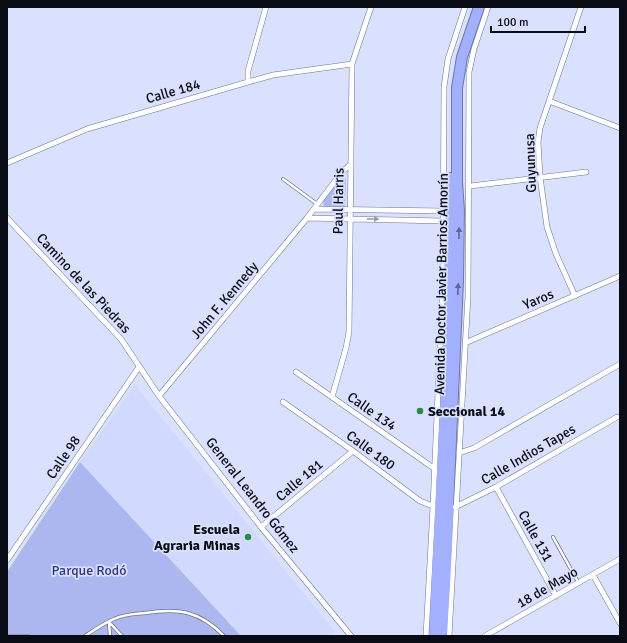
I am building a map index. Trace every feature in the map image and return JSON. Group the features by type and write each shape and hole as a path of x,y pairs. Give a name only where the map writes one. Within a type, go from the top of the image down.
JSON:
{"highway":[{"name":"Avenida Doctor Javier Barrios Amorín","path":"434,636 445,507 449,216 453,72 460,42 473,7"},
{"name":"Avenida Doctor Javier Barrios Amorín","path":"449,216 457,182 458,76 462,57 479,7"},
{"name":"Avenida Doctor Javier Barrios Amorín","path":"442,636 448,540 445,507"}],"street":[{"path":"248,82 248,71 266,7"},
{"name":"Paul Harris","path":"332,397 349,332 352,64 371,7"},
{"name":"Avenida Doctor Javier Barrios Amorín","path":"449,636 445,507 435,469 443,280 449,216 444,87 448,59 465,7"},
{"name":"Avenida Doctor Javier Barrios Amorín","path":"426,636 445,507 459,452 468,296 470,186 469,72 474,49 488,7"},
{"name":"Guyunusa","path":"575,296 556,254 547,227 540,178 538,142 540,128 580,7"},
{"name":"Calle 184","path":"7,163 101,124 274,75 352,64"},
{"path":"549,101 620,128"},
{"name":"John F. Kennedy","path":"159,396 316,207 342,172 351,164"},
{"path":"470,186 586,172"},
{"path":"316,207 449,216"},
{"path":"306,218 350,219 449,216"},
{"name":"Camino de las Piedras","path":"7,218 110,327 129,350 139,367"},
{"name":"Yaros","path":"465,343 620,276"},
{"path":"459,452 474,448 620,364"},
{"name":"General Leandro Gómez","path":"139,367 159,396 261,527 351,636"},
{"name":"Calle 98","path":"7,560 139,367"},
{"name":"Calle 134","path":"296,372 435,469"},
{"name":"Calle 180","path":"283,402 353,451 420,501 445,507"},
{"name":"Calle Indios Tapes","path":"445,507 496,487 617,417"},
{"name":"Calle 181","path":"261,527 353,451"},
{"name":"Calle 131","path":"496,487 556,596"},
{"name":"18 de Mayo","path":"489,635 620,559"},
{"path":"593,575 620,623"}],"lane":[{"path":"283,178 316,207"},
{"path":"553,537 579,583"},
{"path":"85,636 115,618 130,614 167,611 181,611 206,620 224,636"},
{"path":"109,622 110,636"},
{"path":"109,622 122,636"},
{"path":"10,636 28,636"}],"shaded area":[{"path":"135,385 335,632 331,636 241,636 80,462"}],"green space":[{"path":"341,177 346,179 345,205 343,207 324,207 323,201"},
{"name":"Parque Rodó","path":"80,462 241,636 7,636 7,572"}],"place":[{"name":"Seccional 14","path":"420,411"},
{"name":"Escuela Agraria Minas","path":"248,537"}]}
